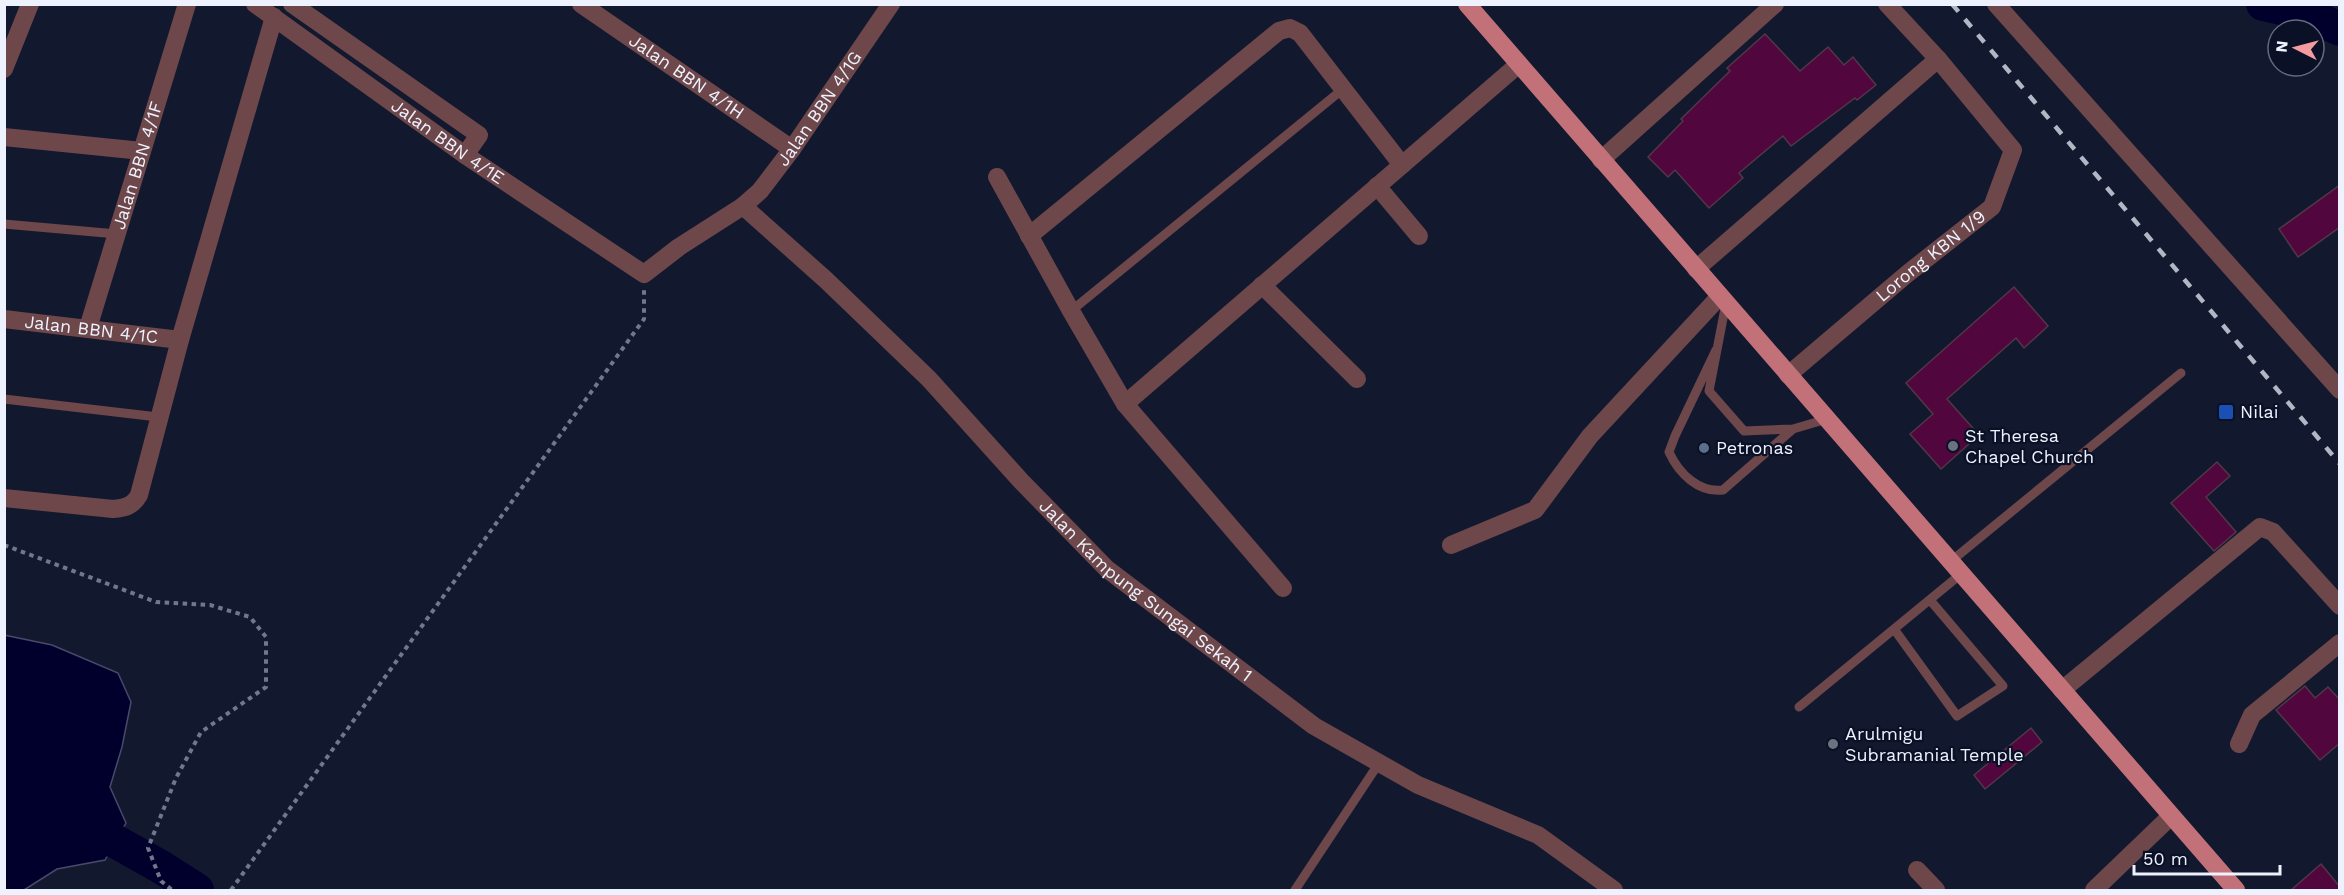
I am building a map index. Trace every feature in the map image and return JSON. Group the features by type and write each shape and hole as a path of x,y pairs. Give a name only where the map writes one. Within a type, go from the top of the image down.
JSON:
{"main road":[{"path":"1467,4 2236,891"}],"street":[{"path":"4,69 30,4"},
{"name":"Jalan BBN 4/1F","path":"88,328 187,4"},
{"name":"Jalan BBN 4/1E","path":"255,4 465,155 644,274"},
{"path":"292,4 479,135 465,155"},
{"name":"Jalan BBN 4/1H","path":"580,4 792,150"},
{"name":"Jalan BBN 4/1G","path":"644,274 679,247 743,206 760,190 792,150 891,4"},
{"path":"1601,160 1775,4"},
{"path":"1696,269 1938,59 1887,4"},
{"path":"1996,4 2006,19 2340,390"},
{"path":"4,498 113,509 128,506 135,502 139,495 158,417 274,17"},
{"path":"1029,236 1279,31 1290,28 1300,33 1402,165"},
{"name":"Lorong KBN 1/9","path":"1788,375 1907,274 1992,207 2013,150 1938,59"},
{"path":"1125,404 1519,64"},
{"path":"4,136 142,151"},
{"path":"997,177 1125,404 1283,588"},
{"path":"1377,186 1419,236"},
{"name":"Jalan Kampung Sungai Sekah 1","path":"743,206 826,280 929,379 1021,482 1107,569 1314,726 1418,785 1538,835 1614,891"},
{"path":"1262,285 1357,379"},
{"path":"1452,545 1535,510 1590,436 1723,300"},
{"name":"Jalan BBN 4/1C","path":"4,319 180,340"},
{"path":"2062,690 2260,527 2273,532 2340,606"},
{"path":"2239,744 2252,716 2340,643"},
{"path":"2094,891 2171,816"},
{"path":"1917,870 1936,891"}],"lane":[{"path":"1071,311 1343,89"},
{"path":"4,224 117,234"},
{"path":"1723,300 1709,391 1744,431 1793,429 1827,419"},
{"path":"1716,350 1675,436 1670,452 1672,459 1691,482 1704,490 1723,490 1793,429"},
{"path":"1799,707 1930,600 1955,568 2181,372"},
{"path":"4,399 158,417"},
{"path":"1894,629 1957,716 2003,686 1930,600"},
{"path":"1295,891 1379,763"}],"path":[{"path":"231,891 644,319 644,274"},
{"path":"4,545 156,602 210,605 250,617 266,637 266,687 201,732 176,778 148,848 161,881 172,891"}],"water":[{"path":"4,635 52,645 118,673 131,702 122,747 110,787 126,823 105,860 57,869 24,890 5,890"}],"building":[{"path":"1765,34 1800,71 1828,47 1844,65 1853,57 1876,85 1791,146 1783,136 1739,173 1743,178 1709,208 1675,170 1668,177 1648,157 1683,121 1681,119 1730,71 1727,68"},
{"path":"2340,185 2340,227 2298,257 2279,229"},
{"path":"2014,287 2048,326 2024,348 2016,338 1947,399 1979,435 1941,469 1910,434 1933,414 1906,383"},
{"path":"2217,462 2230,476 2206,497 2236,532 2214,551 2171,503"},
{"path":"2305,686 2315,698 2328,687 2340,700 2340,743 2320,760 2276,710"},
{"path":"2031,728 2042,742 1985,789 1974,775"},
{"path":"2321,864 2340,887 2340,891 2290,891"}],"waterway":[{"path":"2263,4 2307,14 2340,29"},
{"path":"4,829 113,840 197,890"}],"railway":[{"path":"1952,4 2340,464"}],"place":[{"name":"Nilai","path":"2226,412"},
{"name":"St Theresa Chapel Church","path":"1953,446"},
{"name":"Petronas","path":"1704,448"},
{"name":"Arulmigu Subramanial Temple","path":"1833,744"}]}
